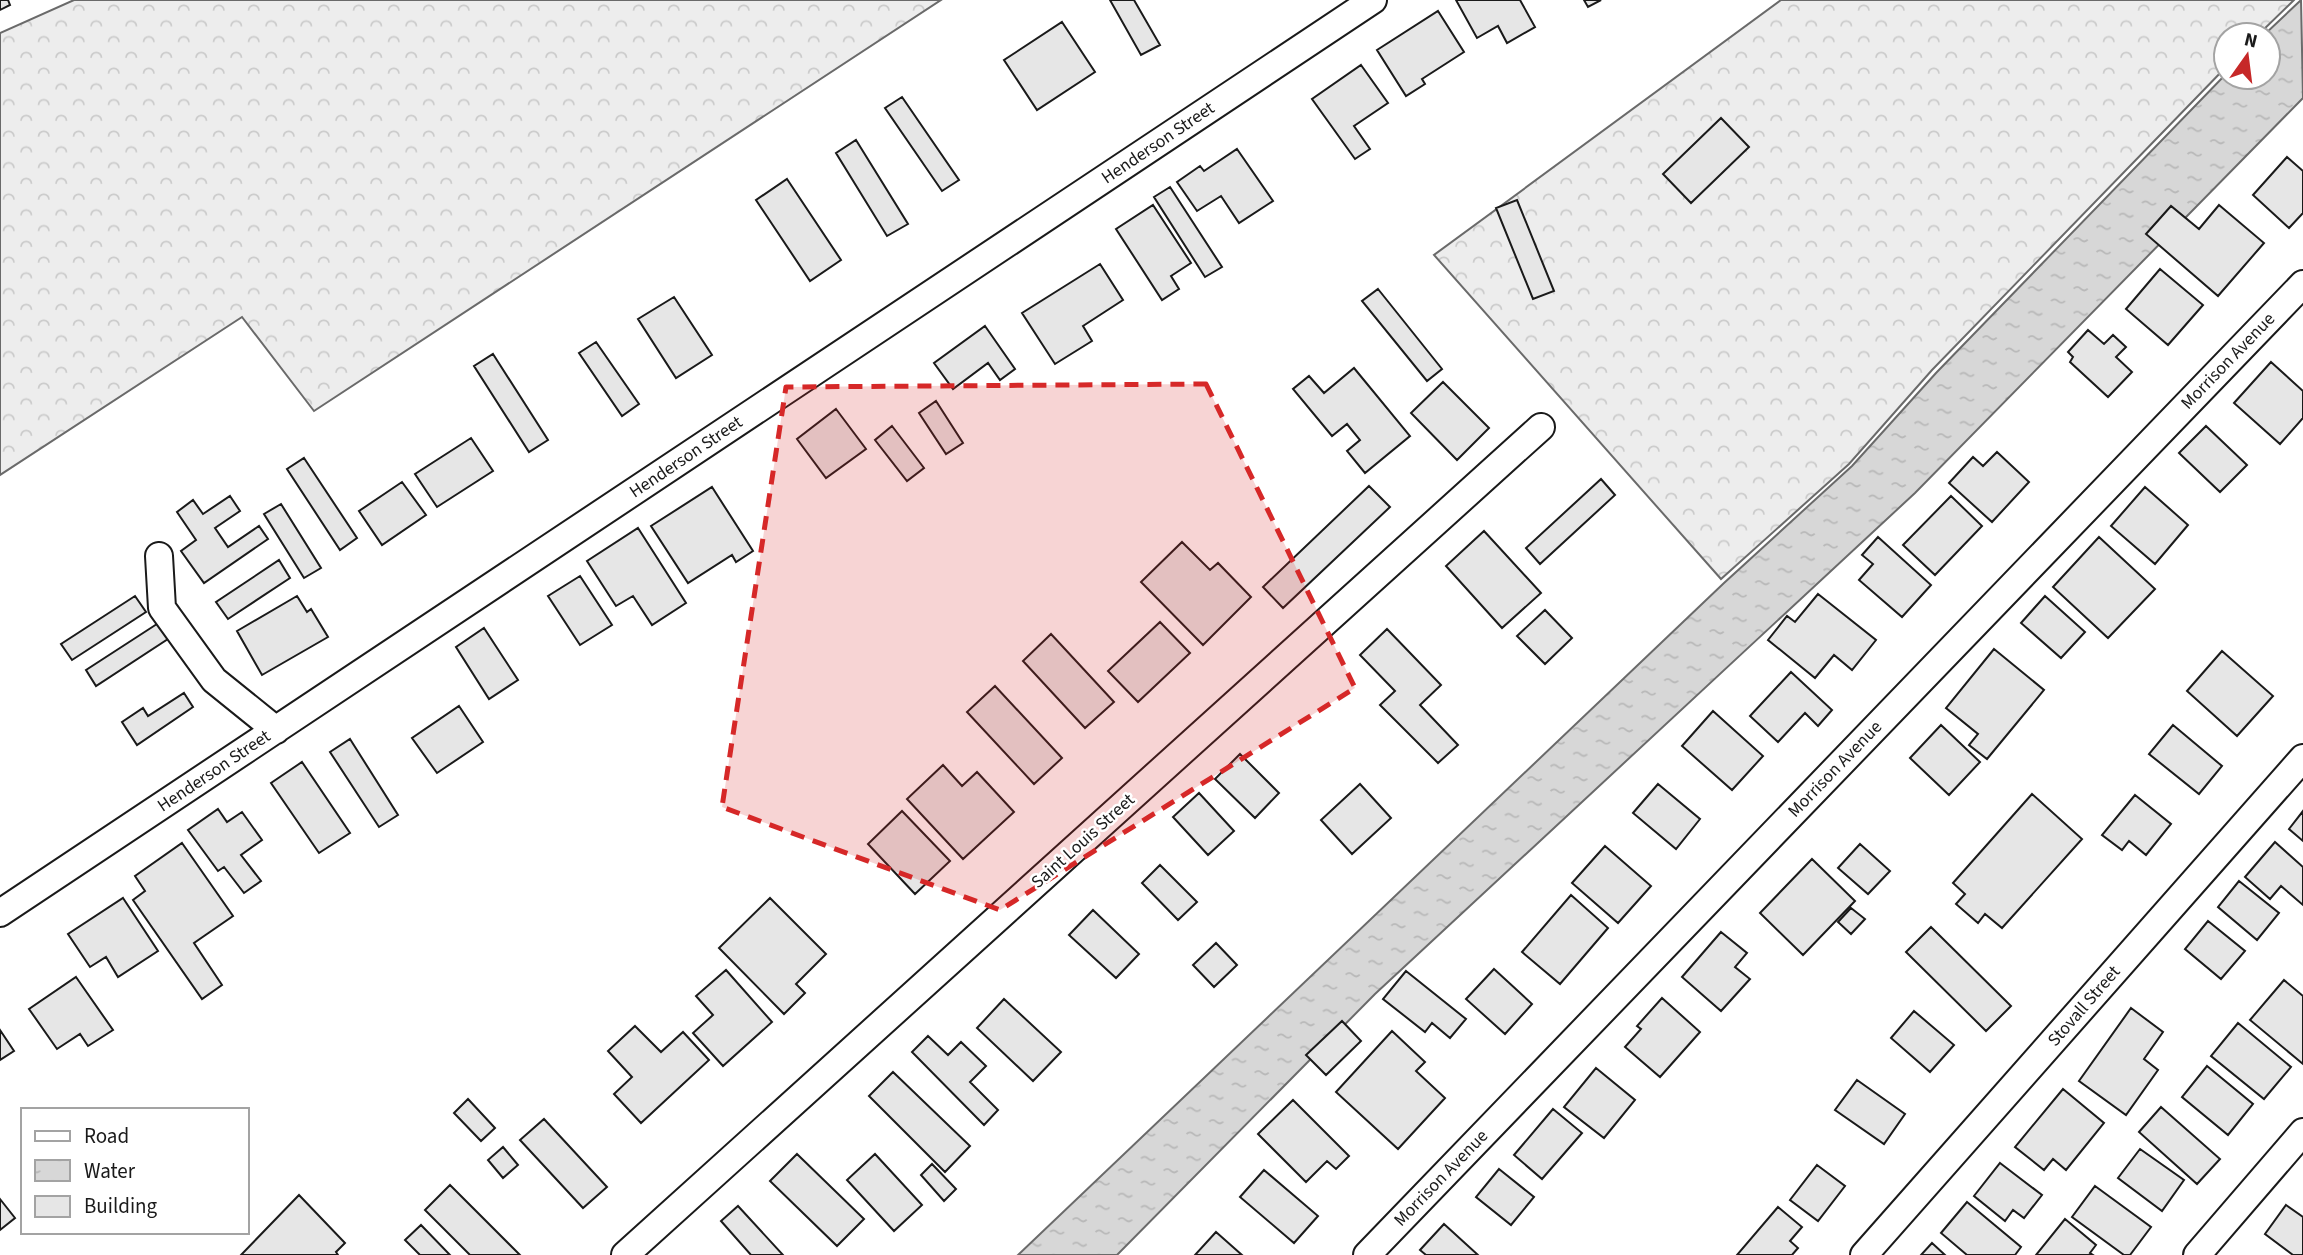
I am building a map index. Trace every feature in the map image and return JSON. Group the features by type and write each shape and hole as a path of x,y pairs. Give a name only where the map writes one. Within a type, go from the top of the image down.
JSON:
{"street":[{"name":"Henderson Street","path":"0,913 1373,0"},
{"name":"Morrison Avenue","path":"1367,1255 2303,284"},
{"name":"Saint Louis Street","path":"625,1255 1541,427"},
{"path":"159,556 162,608 214,680 276,730"},
{"name":"Stovall Street","path":"1864,1255 2303,758"},
{"path":"2197,1255 2303,1132"}],"highlighted area":[{"path":"1206,384 1355,688 1000,910 722,807 786,387"}],"green space":[{"path":"74,0 941,0 314,411 242,317 0,475 0,33"},
{"path":"1781,0 2294,0 2272,21 2212,21 2212,81 1932,370 1849,464 1721,579 1434,255"}],"water":[{"path":"2301,0 2303,98 1915,493 1375,994 1117,1255 1018,1255 1724,583 1852,466 1936,373 2212,88 2212,91 2282,91 2282,21 2279,21"}],"building":[{"path":"0,0 8,0 10,5 0,10"},
{"path":"1110,0 1134,0 1160,45 1141,55"},
{"path":"1456,0 1520,0 1535,27 1507,43 1498,26 1477,38"},
{"path":"1584,0 1601,0 1588,7"},
{"path":"1438,11 1464,52 1422,79 1425,84 1406,96 1377,50"},
{"path":"1062,22 1095,72 1037,110 1004,60"},
{"path":"1361,65 1388,103 1354,126 1370,149 1355,159 1312,99"},
{"path":"902,97 959,180 942,191 885,108"},
{"path":"1721,118 1749,147 1691,203 1663,174"},
{"path":"856,140 908,224 887,236 836,153"},
{"path":"1237,149 1273,201 1239,223 1221,196 1197,211 1177,182 1200,166 1204,171"},
{"path":"2287,157 2303,171 2303,213 2289,228 2253,195"},
{"path":"787,179 841,260 810,281 756,200"},
{"path":"1170,187 1222,267 1205,277 1154,197"},
{"path":"1517,200 1554,291 1533,299 1496,208"},
{"path":"1153,205 1191,263 1171,276 1179,289 1162,300 1116,229"},
{"path":"2219,205 2264,243 2218,296 2146,234 2171,206 2199,229"},
{"path":"1100,264 1123,300 1083,326 1092,341 1055,364 1022,313"},
{"path":"2160,269 2203,305 2168,345 2126,309"},
{"path":"1378,289 1442,369 1427,381 1362,301"},
{"path":"674,297 712,355 676,378 638,319"},
{"path":"985,326 1015,369 1000,380 988,363 953,389 934,363"},
{"path":"2088,330 2104,344 2113,335 2126,347 2116,357 2132,372 2108,397 2070,362 2073,357 2068,352"},
{"path":"596,342 639,404 622,416 579,353"},
{"path":"493,354 548,440 529,452 474,366"},
{"path":"2271,362 2303,391 2303,418 2280,444 2234,403"},
{"path":"1354,368 1410,436 1365,473 1347,451 1360,440 1347,424 1332,436 1293,389 1309,376 1324,393"},
{"path":"1443,382 1489,428 1457,460 1411,413"},
{"path":"936,401 963,443 946,454 919,413"},
{"path":"836,409 866,449 826,478 797,439"},
{"path":"892,426 924,468 907,481 875,440"},
{"path":"2206,426 2247,465 2220,492 2179,453"},
{"path":"471,438 493,471 437,507 415,474"},
{"path":"1997,452 2029,482 1992,522 1949,483 1973,457 1983,466"},
{"path":"304,458 357,538 340,550 287,469"},
{"path":"1601,479 1615,495 1540,564 1526,548"},
{"path":"402,482 426,515 382,545 359,511"},
{"path":"1369,486 1390,507 1283,608 1263,587"},
{"path":"712,487 753,551 736,562 732,555 688,583 651,526"},
{"path":"2145,487 2188,525 2155,564 2111,526"},
{"path":"230,496 240,511 215,528 228,547 259,526 268,539 204,583 181,551 196,540 177,512 193,500 203,514"},
{"path":"1951,496 1982,526 1935,575 1903,545"},
{"path":"281,504 321,568 304,578 264,514"},
{"path":"638,528 686,603 652,625 633,596 616,606 587,561"},
{"path":"1484,531 1541,593 1502,628 1446,566"},
{"path":"1878,537 1931,585 1902,617 1859,580 1873,564 1862,555"},
{"path":"2099,537 2155,589 2108,638 2053,587"},
{"path":"1182,542 1210,570 1218,563 1251,597 1203,645 1141,582"},
{"path":"279,560 290,578 228,619 216,602"},
{"path":"580,576 612,625 580,645 548,596"},
{"path":"1818,594 1876,640 1852,670 1834,655 1815,678 1768,640 1787,616 1795,622"},
{"path":"135,596 146,612 72,660 61,644"},
{"path":"297,596 307,612 311,609 328,637 262,675 237,631"},
{"path":"2045,596 2085,632 2061,658 2021,623"},
{"path":"1545,610 1572,638 1545,664 1517,636"},
{"path":"160,622 171,637 96,686 86,670"},
{"path":"1160,622 1190,653 1138,702 1108,671"},
{"path":"484,628 518,680 489,699 456,647"},
{"path":"1387,629 1441,685 1420,705 1458,745 1438,763 1380,705 1395,691 1360,655"},
{"path":"1051,634 1114,702 1085,728 1023,661"},
{"path":"1994,649 2044,690 1987,759 1969,745 1978,734 1946,708"},
{"path":"2222,651 2273,696 2237,736 2187,691"},
{"path":"1791,672 1832,710 1818,726 1805,713 1778,742 1750,716"},
{"path":"995,686 1062,758 1034,784 967,712"},
{"path":"184,693 193,707 137,745 122,722 143,708 148,716"},
{"path":"459,706 483,742 437,773 412,738"},
{"path":"1713,711 1763,756 1732,790 1682,746"},
{"path":"1941,725 1980,762 1949,795 1910,758"},
{"path":"2173,725 2222,766 2199,794 2149,754"},
{"path":"350,739 398,815 379,827 330,752"},
{"path":"1240,754 1279,793 1255,818 1215,779"},
{"path":"302,762 350,833 319,853 271,783"},
{"path":"943,765 962,786 977,772 1014,812 963,859 907,799"},
{"path":"1360,784 1391,818 1352,854 1321,820"},
{"path":"1658,784 1700,819 1676,849 1633,813"},
{"path":"1199,793 1234,831 1208,855 1173,817"},
{"path":"2032,794 2082,839 2002,928 1985,914 1978,923 1956,904 1965,894 1953,883"},
{"path":"2135,795 2171,824 2146,855 2129,841 2122,850 2102,835"},
{"path":"218,809 227,822 242,812 262,840 241,855 261,881 244,893 224,867 218,871 188,830"},
{"path":"902,811 950,861 915,894 868,844"},
{"path":"2303,811 2303,841 2289,829"},
{"path":"2275,842 2303,867 2303,905 2281,886 2270,899 2245,877"},
{"path":"182,843 233,916 194,943 222,985 202,999 133,900 145,891 135,876"},
{"path":"1860,844 1890,871 1868,894 1838,868"},
{"path":"1605,846 1651,886 1618,923 1572,883"},
{"path":"1812,859 1855,901 1803,955 1760,913"},
{"path":"1160,865 1197,902 1178,920 1142,883"},
{"path":"2239,881 2279,913 2257,940 2218,907"},
{"path":"1571,895 1608,928 1560,984 1522,952"},
{"path":"123,898 158,951 118,977 106,957 90,967 68,934"},
{"path":"770,898 826,954 796,984 805,993 784,1014 719,948"},
{"path":"1851,908 1865,919 1851,934 1838,922"},
{"path":"1093,910 1139,954 1116,978 1069,935"},
{"path":"2208,921 2245,951 2221,979 2185,949"},
{"path":"1931,927 2011,1006 1986,1031 1906,952"},
{"path":"1721,932 1747,953 1735,967 1750,979 1721,1011 1682,977"},
{"path":"1216,943 1237,965 1214,987 1193,965"},
{"path":"1494,969 1532,1004 1505,1034 1466,999"},
{"path":"726,970 772,1022 723,1066 693,1033 713,1015 696,996"},
{"path":"1406,971 1466,1019 1450,1038 1432,1023 1425,1032 1383,999"},
{"path":"76,977 113,1030 88,1046 80,1034 57,1049 29,1009"},
{"path":"2284,980 2303,996 2303,1064 2250,1020"},
{"path":"1662,998 1700,1032 1660,1077 1625,1047 1641,1029 1637,1026"},
{"path":"1004,999 1061,1052 1033,1081 977,1028"},
{"path":"2131,1008 2163,1032 2144,1059 2158,1070 2126,1115 2079,1081"},
{"path":"1914,1011 1954,1045 1930,1072 1891,1038"},
{"path":"1342,1021 1361,1041 1326,1075 1306,1055"},
{"path":"2238,1023 2291,1067 2264,1099 2211,1056"},
{"path":"635,1026 661,1052 683,1032 709,1060 641,1123 614,1094 632,1077 608,1051"},
{"path":"0,1030 14,1051 0,1060"},
{"path":"1392,1031 1425,1062 1416,1071 1445,1098 1398,1149 1336,1092"},
{"path":"928,1036 948,1055 961,1042 986,1066 970,1082 998,1110 984,1125 912,1052"},
{"path":"2207,1066 2253,1104 2228,1135 2182,1097"},
{"path":"1596,1068 1635,1100 1604,1138 1564,1107"},
{"path":"893,1072 970,1146 945,1172 869,1096"},
{"path":"1857,1080 1905,1114 1884,1144 1835,1110"},
{"path":"2063,1089 2104,1123 2066,1170 2053,1159 2044,1170 2015,1147"},
{"path":"468,1099 495,1128 481,1141 454,1113"},
{"path":"1293,1100 1349,1156 1336,1169 1327,1161 1306,1182 1258,1134"},
{"path":"2161,1107 2220,1159 2197,1184 2139,1132"},
{"path":"1553,1109 1582,1133 1542,1179 1514,1155"},
{"path":"544,1119 607,1187 583,1208 520,1140"},
{"path":"503,1147 518,1165 503,1178 488,1160"},
{"path":"2140,1149 2184,1180 2162,1211 2118,1178"},
{"path":"797,1154 864,1219 837,1246 770,1181"},
{"path":"875,1154 922,1205 894,1231 847,1180"},
{"path":"2000,1163 2042,1195 2024,1218 2013,1210 2005,1221 1974,1196"},
{"path":"932,1164 956,1189 944,1201 921,1175"},
{"path":"1817,1165 1845,1186 1818,1221 1790,1200"},
{"path":"1499,1169 1534,1197 1511,1225 1476,1197"},
{"path":"1264,1170 1318,1216 1294,1243 1240,1197"},
{"path":"450,1185 520,1255 470,1255 425,1210"},
{"path":"2095,1186 2151,1227 2130,1255 2124,1255 2072,1217"},
{"path":"299,1195 345,1243 336,1252 338,1255 241,1255"},
{"path":"0,1199 15,1218 0,1230"},
{"path":"1967,1202 2021,1247 2015,1255 1967,1255 1941,1233"},
{"path":"2286,1205 2303,1217 2303,1255 2293,1255 2265,1234"},
{"path":"738,1206 783,1255 751,1255 721,1221"},
{"path":"1778,1207 1802,1227 1790,1241 1798,1248 1792,1255 1737,1255"},
{"path":"2065,1219 2096,1245 2090,1253 2093,1255 2036,1255"},
{"path":"1444,1224 1478,1255 1426,1255 1420,1250"},
{"path":"421,1225 450,1255 420,1255 405,1240"},
{"path":"1216,1232 1242,1255 1195,1255"},
{"path":"1932,1243 1945,1255 1921,1255"}]}
